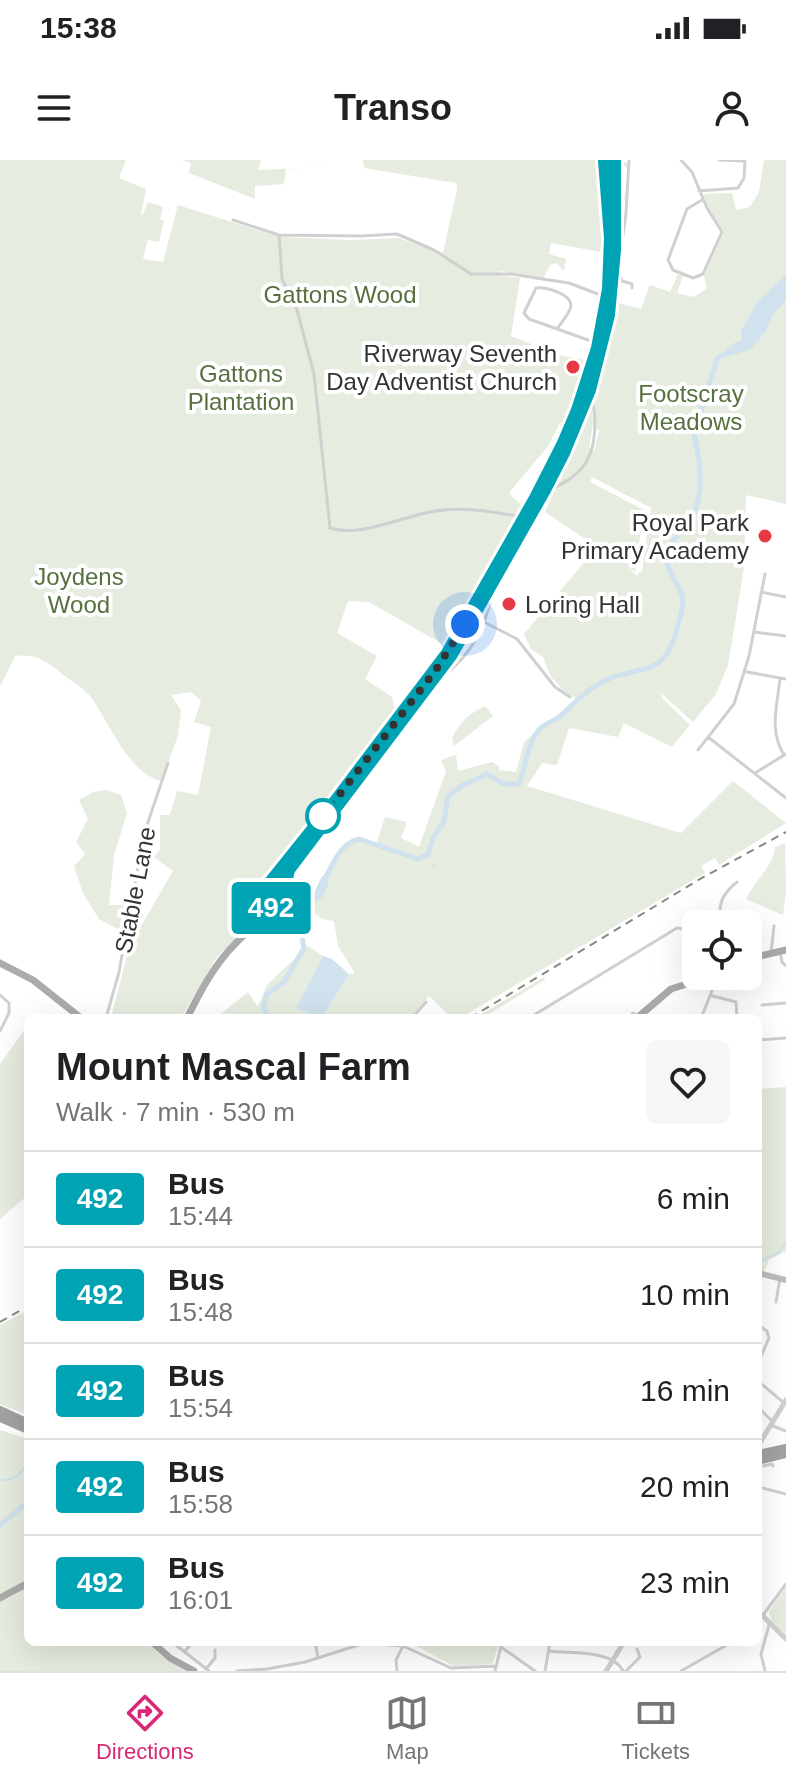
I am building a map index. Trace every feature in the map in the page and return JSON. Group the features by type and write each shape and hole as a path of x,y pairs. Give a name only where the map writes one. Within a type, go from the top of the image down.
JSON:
{"highway":[{"path":"0,1410 24,1421"},
{"path":"0,1418 24,1428"},
{"path":"762,1453 786,1448"},
{"path":"762,1460 786,1454"}],"main road":[{"path":"271,909 269,884 435,671 458,635 546,479 577,410 608,289 610,259 604,160"},
{"path":"189,1014 213,971 229,950 271,909 281,894 289,870 430,686 463,637 543,494 590,390 604,344 613,290 615,160"},
{"path":"272,880 280,879 285,885"},
{"path":"270,892 281,894"},
{"path":"762,955 783,951"},
{"path":"0,963 33,980 76,1014"},
{"path":"642,1014 670,990 682,986"},
{"path":"762,1276 783,1279"},
{"path":"0,1598 24,1585"},
{"path":"156,1646 170,1658 194,1671"}],"street":[{"path":"629,160 618,272 622,281 633,285"},
{"path":"681,160 692,172 702,200 721,229 722,236 703,274 693,278 673,270 668,260 687,209 702,200"},
{"path":"699,191 738,188 744,178 745,160 719,160"},
{"path":"233,220 279,235 397,234 434,250 471,274 511,274 584,288 603,296 595,341 584,370"},
{"path":"279,235 282,279 297,310 314,374 330,528 379,525 437,510 472,510 525,517"},
{"path":"557,329 571,303 551,290 536,288 525,316 557,329 595,341"},
{"path":"543,494 578,473 585,464 595,430 590,390"},
{"path":"698,750 734,704 745,672 765,574"},
{"path":"430,686 460,662 486,623 496,578"},
{"path":"761,592 786,597"},
{"path":"486,623 517,639 555,687 570,697"},
{"path":"754,632 786,636"},
{"path":"745,672 786,679"},
{"path":"755,774 785,754 776,743 774,731 780,679"},
{"path":"708,737 786,798"},
{"name":"Stable Lane","path":"107,1014 124,946 144,834 168,763"},
{"path":"721,910 722,898 737,882"},
{"path":"771,953 774,926"},
{"path":"536,1014 677,928 682,929"},
{"path":"783,951 782,962 786,966"},
{"path":"703,1014 711,990"},
{"path":"0,995 10,1008 0,1031"},
{"path":"711,996 736,1001 737,1014"},
{"path":"416,1014 426,1002"},
{"path":"762,1005 786,1003"},
{"path":"762,1040 786,1038"},
{"path":"775,1300 783,1279"},
{"path":"762,1328 769,1338 762,1354"},
{"path":"762,1384 785,1401 762,1440"},
{"path":"762,1412 773,1424 786,1431"},
{"path":"762,1466 773,1466"},
{"path":"762,1488 786,1494"},
{"path":"762,1611 786,1584"},
{"path":"762,1615 786,1639"},
{"path":"765,1671 761,1654 764,1631 770,1623"},
{"path":"178,1646 207,1670 215,1658 215,1650"},
{"path":"185,1651 189,1646"},
{"path":"316,1646 318,1658"},
{"path":"237,1671 267,1669 318,1658 350,1646"},
{"path":"397,1671 396,1660 403,1646 448,1669 495,1669 502,1646"},
{"path":"503,1646 535,1671"},
{"path":"545,1671 550,1646"},
{"path":"606,1671 621,1646"},
{"path":"681,1671 725,1646"},
{"path":"549,1651 613,1659 625,1671 640,1657 637,1649"},
{"path":"698,1662 699,1671"}],"green space":[{"path":"0,160 126,160 119,178 146,189 141,214 148,202 163,207 160,219 164,220 159,242 148,240 143,259 163,262 178,205 279,237 350,240 398,238 443,253 456,183 364,168 363,160 597,160 600,211 607,253 551,243 549,254 566,259 564,271 556,263 550,265 543,279 500,271 498,275 520,278 511,336 562,356 588,360 567,425 560,423 548,446 509,493 526,510 446,646 369,602 348,601 337,633 377,656 365,679 392,697 396,717 273,875 262,883 267,905 255,921 216,958 183,1014 112,1013 134,929 143,923 173,871 154,857 160,850 160,815 170,815 177,791 198,795 211,727 194,722 201,701 191,692 171,695 181,710 178,736 161,781 138,768 90,696 45,661 15,656 0,687"},
{"path":"182,160 261,160 258,170 349,166 286,169 284,184 255,186 255,199 189,173 191,163"},
{"name":"Footscray Meadows","path":"764,160 786,160 786,504 746,495 744,568 728,665 716,694 693,722 660,692 663,699 690,725 672,747 624,723 618,737 569,728 557,765 542,763 527,786 681,833 733,781 786,823 719,865 715,858 701,866 705,873 467,1014 448,1014 429,996 413,1014 324,1014 349,974 355,973 338,946 334,921 322,919 308,908 343,846 359,839 376,845 385,817 407,822 401,838 419,847 446,771 441,760 456,755 458,771 492,762 499,766 499,770 516,772 524,742 575,700 575,703 581,701 565,692 551,677 543,657 531,649 524,634 597,547 545,512 591,400 593,424 589,448 593,451 595,448 599,430 596,429 593,393 608,345 615,302 641,309 650,285 670,292 678,274 683,276 677,293 694,297 707,288 704,277 724,231 703,194 732,193 736,210 750,207 759,192","holes":["592,477 651,508 642,571 636,575 625,566 635,572 644,510 590,482"]},
{"path":"622,161 627,163 627,167 623,167 619,192 625,193 619,254 618,165"},
{"path":"485,706 493,716 454,746 452,738 461,723"},
{"path":"107,790 121,795 127,813 114,855 109,905 129,905 125,933 99,919 83,893 74,866 85,854 76,842 88,819 79,800 93,792"},
{"path":"785,843 783,915 746,899 771,861 775,847"},
{"path":"308,946 323,956 296,1008 310,1014 221,1014 248,992 258,1007 267,985"},
{"path":"544,977 545,980 489,1014 482,1014"},
{"path":"24,1031 24,1198 0,1219 0,1064"},
{"path":"786,1087 786,1251 769,1260 764,1272 762,1271 762,1089"},
{"path":"24,1312 24,1413 0,1404 0,1325"},
{"path":"0,1430 24,1438 24,1584 0,1596"},
{"path":"786,1587 786,1635 772,1621 769,1612"},
{"path":"24,1589 24,1646 150,1646 185,1671 0,1671 0,1601"},
{"path":"416,1646 499,1646 492,1664 453,1666"}],"water":[{"path":"786,275 786,300 773,315 761,339 749,350 717,359 734,343 741,341 742,329 758,301"},
{"path":"328,873 324,893 309,904 322,876"},
{"path":"323,956 332,959 349,974 324,1014 310,1014 296,1008"}],"waterway":[{"path":"325,878 342,849 359,839 418,859 428,855 433,838 444,822 448,796 487,774 503,784 519,784 530,746 542,727 561,716 597,685 652,666 665,656 676,633 683,603 667,563 668,551 697,506 700,474 693,431 717,359 721,356"},
{"path":"267,1014 264,1009 266,995 284,982 304,948 304,924 312,901"},
{"path":"762,1261 779,1252 786,1242"},
{"path":"0,1480 10,1479 24,1467"},
{"path":"0,1525 24,1505"}],"railway":[{"path":"477,1014 700,879 786,832"},
{"path":"0,1322 24,1308"}],"bus line":[{"name":"492","path":"604,160 610,238 608,289 597,348 562,445 546,479 447,653 270,882 271,909 284,891 289,870 451,656 564,453 590,390 604,344 613,290 615,160"}],"place":[{"name":"Riverway Seventh Day Adventist Church","path":"573,367"},
{"name":"Royal Park Primary Academy","path":"765,536"},
{"name":"Loring Hall","path":"509,604"}],"route":[{"path":"323,816 435,671 465,624"}],"park label":[{"name":"Gattons Wood","path":"340,294"},
{"name":"Gattons Plantation","path":"241,387"},
{"name":"Joydens Wood","path":"79,590"}]}
